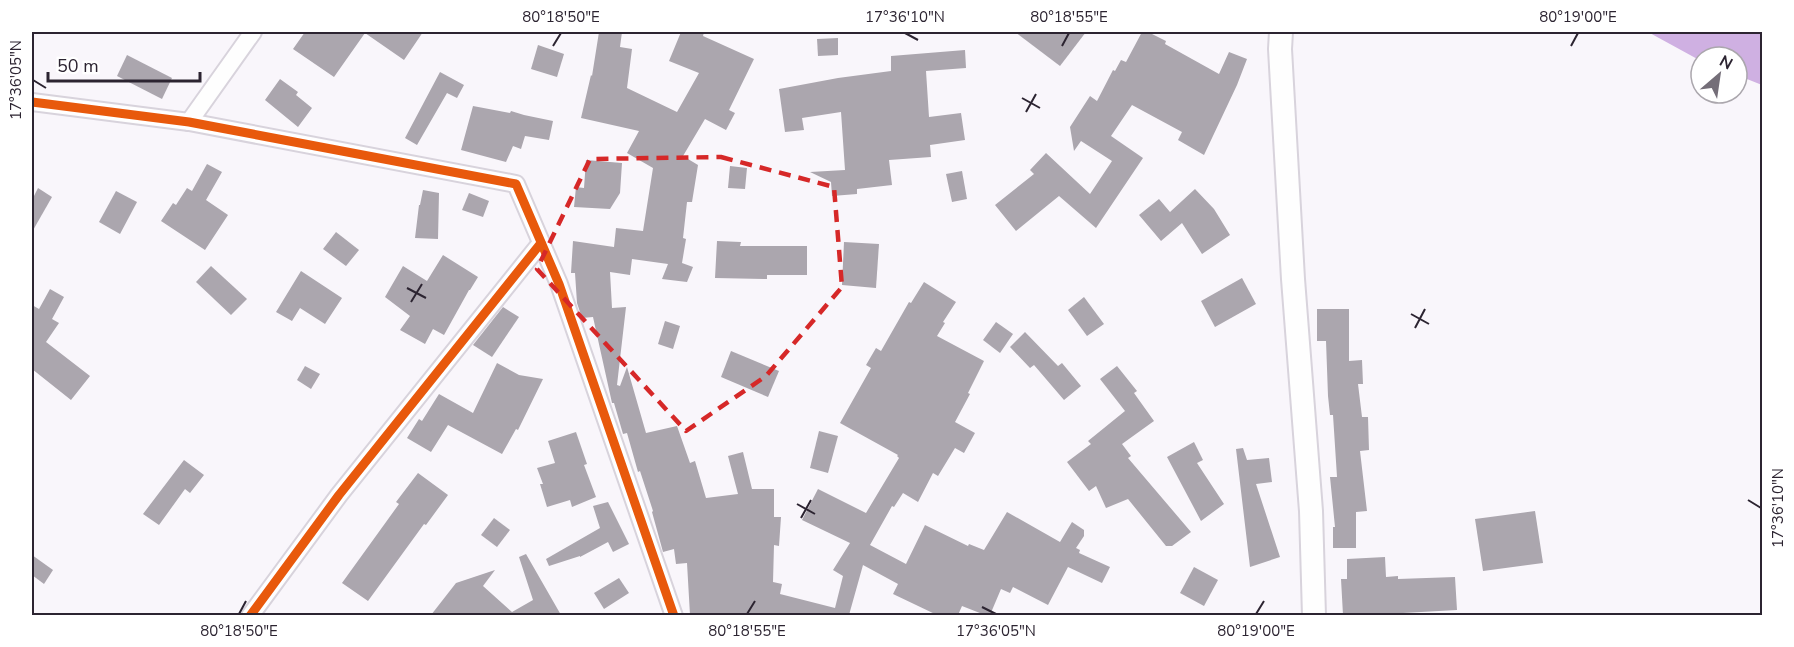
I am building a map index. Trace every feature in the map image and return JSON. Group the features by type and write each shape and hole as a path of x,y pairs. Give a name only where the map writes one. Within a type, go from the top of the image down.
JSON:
{"main road":[{"path":"1281,32 1280,49 1293,279 1311,511 1314,615"}],"street":[{"path":"189,122 253,32"},
{"path":"32,102 189,122 516,184 559,284 674,615"},
{"path":"250,615 339,495 541,243"}],"highlighted area":[{"path":"721,157 834,187 842,287 766,376 686,431 537,269 590,159"}],"shaded area":[{"path":"1648,32 1762,32 1762,85 1749,80 1749,45 1689,45 1689,54"}],"building":[{"path":"305,32 423,32 404,60 365,33 334,77 293,49"},
{"path":"599,32 622,32 620,47 632,49 627,88 677,112 699,73 669,61 681,32 704,32 703,36 754,59 729,110 735,113 726,130 705,119 683,156 698,165 692,202 687,202 683,238 686,239 682,263 693,267 687,282 662,279 668,264 632,259 630,275 610,272 612,308 626,307 617,385 620,386 627,367 646,433 677,426 690,463 695,461 706,498 738,494 728,456 743,452 752,489 774,489 774,517 781,517 779,546 774,545 773,582 782,584 780,594 835,608 843,576 833,570 850,543 802,520 818,489 866,513 899,458 898,455 840,423 871,368 866,365 876,348 881,351 909,302 911,303 924,282 956,302 937,336 984,361 955,422 975,433 964,453 955,448 938,476 933,473 918,502 903,493 894,507 892,506 870,545 906,564 925,525 968,546 969,544 984,550 1007,512 1060,542 1072,522 1084,530 1084,536 1076,548 1080,550 1079,553 1110,567 1102,583 1068,567 1048,605 1013,587 1010,593 1001,589 990,615 962,606 958,615 937,615 893,594 898,584 863,565 849,615 690,615 687,563 676,564 674,549 663,552 653,511 640,471 638,472 627,433 623,434 614,403 612,403 593,317 582,318 577,303 575,273 571,273 573,241 614,247 616,228 643,231 653,168 627,153 639,131 581,118 592,76"},
{"path":"1015,32 1086,32 1060,66"},
{"path":"1142,32 1148,32 1166,41 1165,44 1219,74 1229,52 1247,59 1204,155 1178,140 1182,132 1132,105 1111,136 1143,158 1096,228 1059,196 1016,231 995,205 1034,174 1030,170 1046,153 1090,194 1112,161 1081,141 1074,151 1070,127 1090,96 1097,101 1113,70 1115,71 1121,60 1126,62"},
{"path":"838,38 838,55 818,56 817,39"},
{"path":"538,45 564,54 557,77 531,69"},
{"path":"965,50 966,68 926,71 929,117 961,113 965,140 930,145 931,157 889,160 892,185 857,189 857,194 832,196 831,182 810,172 845,170 841,112 802,118 804,130 785,132 779,89 891,71 891,56"},
{"path":"127,55 172,78 162,99 117,76"},
{"path":"440,72 464,85 457,98 447,93 417,145 405,138"},
{"path":"280,79 298,92 296,95 312,108 298,127 265,100"},
{"path":"473,106 510,113 511,111 553,121 549,140 525,136 521,149 513,146 506,162 461,150"},
{"path":"586,160 622,163 620,193 610,209 574,207 576,187 584,188"},
{"path":"207,164 222,172 206,200 228,215 205,250 161,221 173,203 176,205 187,188 192,191"},
{"path":"730,166 747,168 745,189 728,188"},
{"path":"962,171 967,199 952,202 946,174"},
{"path":"38,188 52,197 32,232 32,200"},
{"path":"1195,189 1214,209 1230,235 1202,254 1182,223 1161,241 1139,215 1159,199 1170,212"},
{"path":"423,190 439,193 438,239 415,238"},
{"path":"116,191 137,202 120,234 99,222"},
{"path":"469,193 489,201 483,217 462,210"},
{"path":"336,232 359,250 346,266 323,249"},
{"path":"717,241 741,242 740,246 807,246 807,275 767,275 767,279 715,278"},
{"path":"844,242 879,244 876,288 842,285"},
{"path":"443,255 478,277 444,335 433,329 425,344 400,330 410,316 385,297 403,266 427,281"},
{"path":"211,266 247,299 231,315 196,282"},
{"path":"301,271 342,298 325,324 300,308 292,321 276,312"},
{"path":"1242,278 1256,304 1215,327 1201,301"},
{"path":"50,289 64,297 52,319 59,323 46,342 90,376 71,400 32,369 32,305 39,309"},
{"path":"1084,297 1104,324 1087,336 1068,310"},
{"path":"503,307 519,317 492,357 473,345"},
{"path":"1317,309 1349,309 1349,361 1362,360 1363,384 1358,384 1362,417 1368,417 1369,450 1360,451 1367,511 1356,512 1356,548 1333,548 1333,527 1335,527 1330,477 1337,477 1333,415 1330,415 1328,396 1326,341 1317,341"},
{"path":"665,321 680,326 673,349 658,344"},
{"path":"996,322 1013,334 1000,353 983,340"},
{"path":"1025,332 1058,366 1062,363 1081,386 1064,400 1034,365 1030,368 1010,347"},
{"path":"731,351 779,371 768,397 721,377"},
{"path":"497,363 519,375 543,379 518,430 516,429 502,454 448,425 431,452 407,438 419,419 422,421 439,394 473,413"},
{"path":"305,366 320,374 311,389 297,380"},
{"path":"1117,366 1137,391 1134,393 1154,421 1122,444 1131,456 1128,458 1191,532 1172,546 1166,546 1128,499 1106,508 1096,486 1089,491 1067,462 1091,444 1088,441 1125,411 1100,379"},
{"path":"819,431 838,436 828,473 810,468"},
{"path":"576,432 587,464 584,465 596,497 572,507 570,500 547,507 540,484 543,484 537,468 555,463 548,441"},
{"path":"1194,442 1203,460 1197,463 1224,504 1201,521 1167,457"},
{"path":"1243,448 1247,460 1269,458 1272,482 1256,484 1280,557 1250,567 1236,449"},
{"path":"184,460 204,475 190,493 185,489 159,525 143,514"},
{"path":"418,473 448,495 368,601 342,583 399,504 396,502"},
{"path":"608,502 629,544 613,552 608,542 580,557 549,566 546,559 600,528 593,506"},
{"path":"1535,511 1543,563 1483,571 1475,519"},
{"path":"494,518 510,530 497,547 481,535"},
{"path":"526,554 561,615 431,615 456,583 495,570 483,586 512,612 533,600 519,557"},
{"path":"32,555 53,570 44,584 32,575"},
{"path":"1385,557 1386,577 1398,576 1398,579 1455,577 1457,610 1403,613 1403,615 1343,615 1341,579 1347,579 1347,559"},
{"path":"1194,567 1218,580 1204,606 1180,593"},
{"path":"619,578 629,593 604,609 594,593"}],"cycle path":[{"path":"32,102 189,122 516,184 559,284 674,616"},
{"path":"250,616 339,495 541,243"}]}
